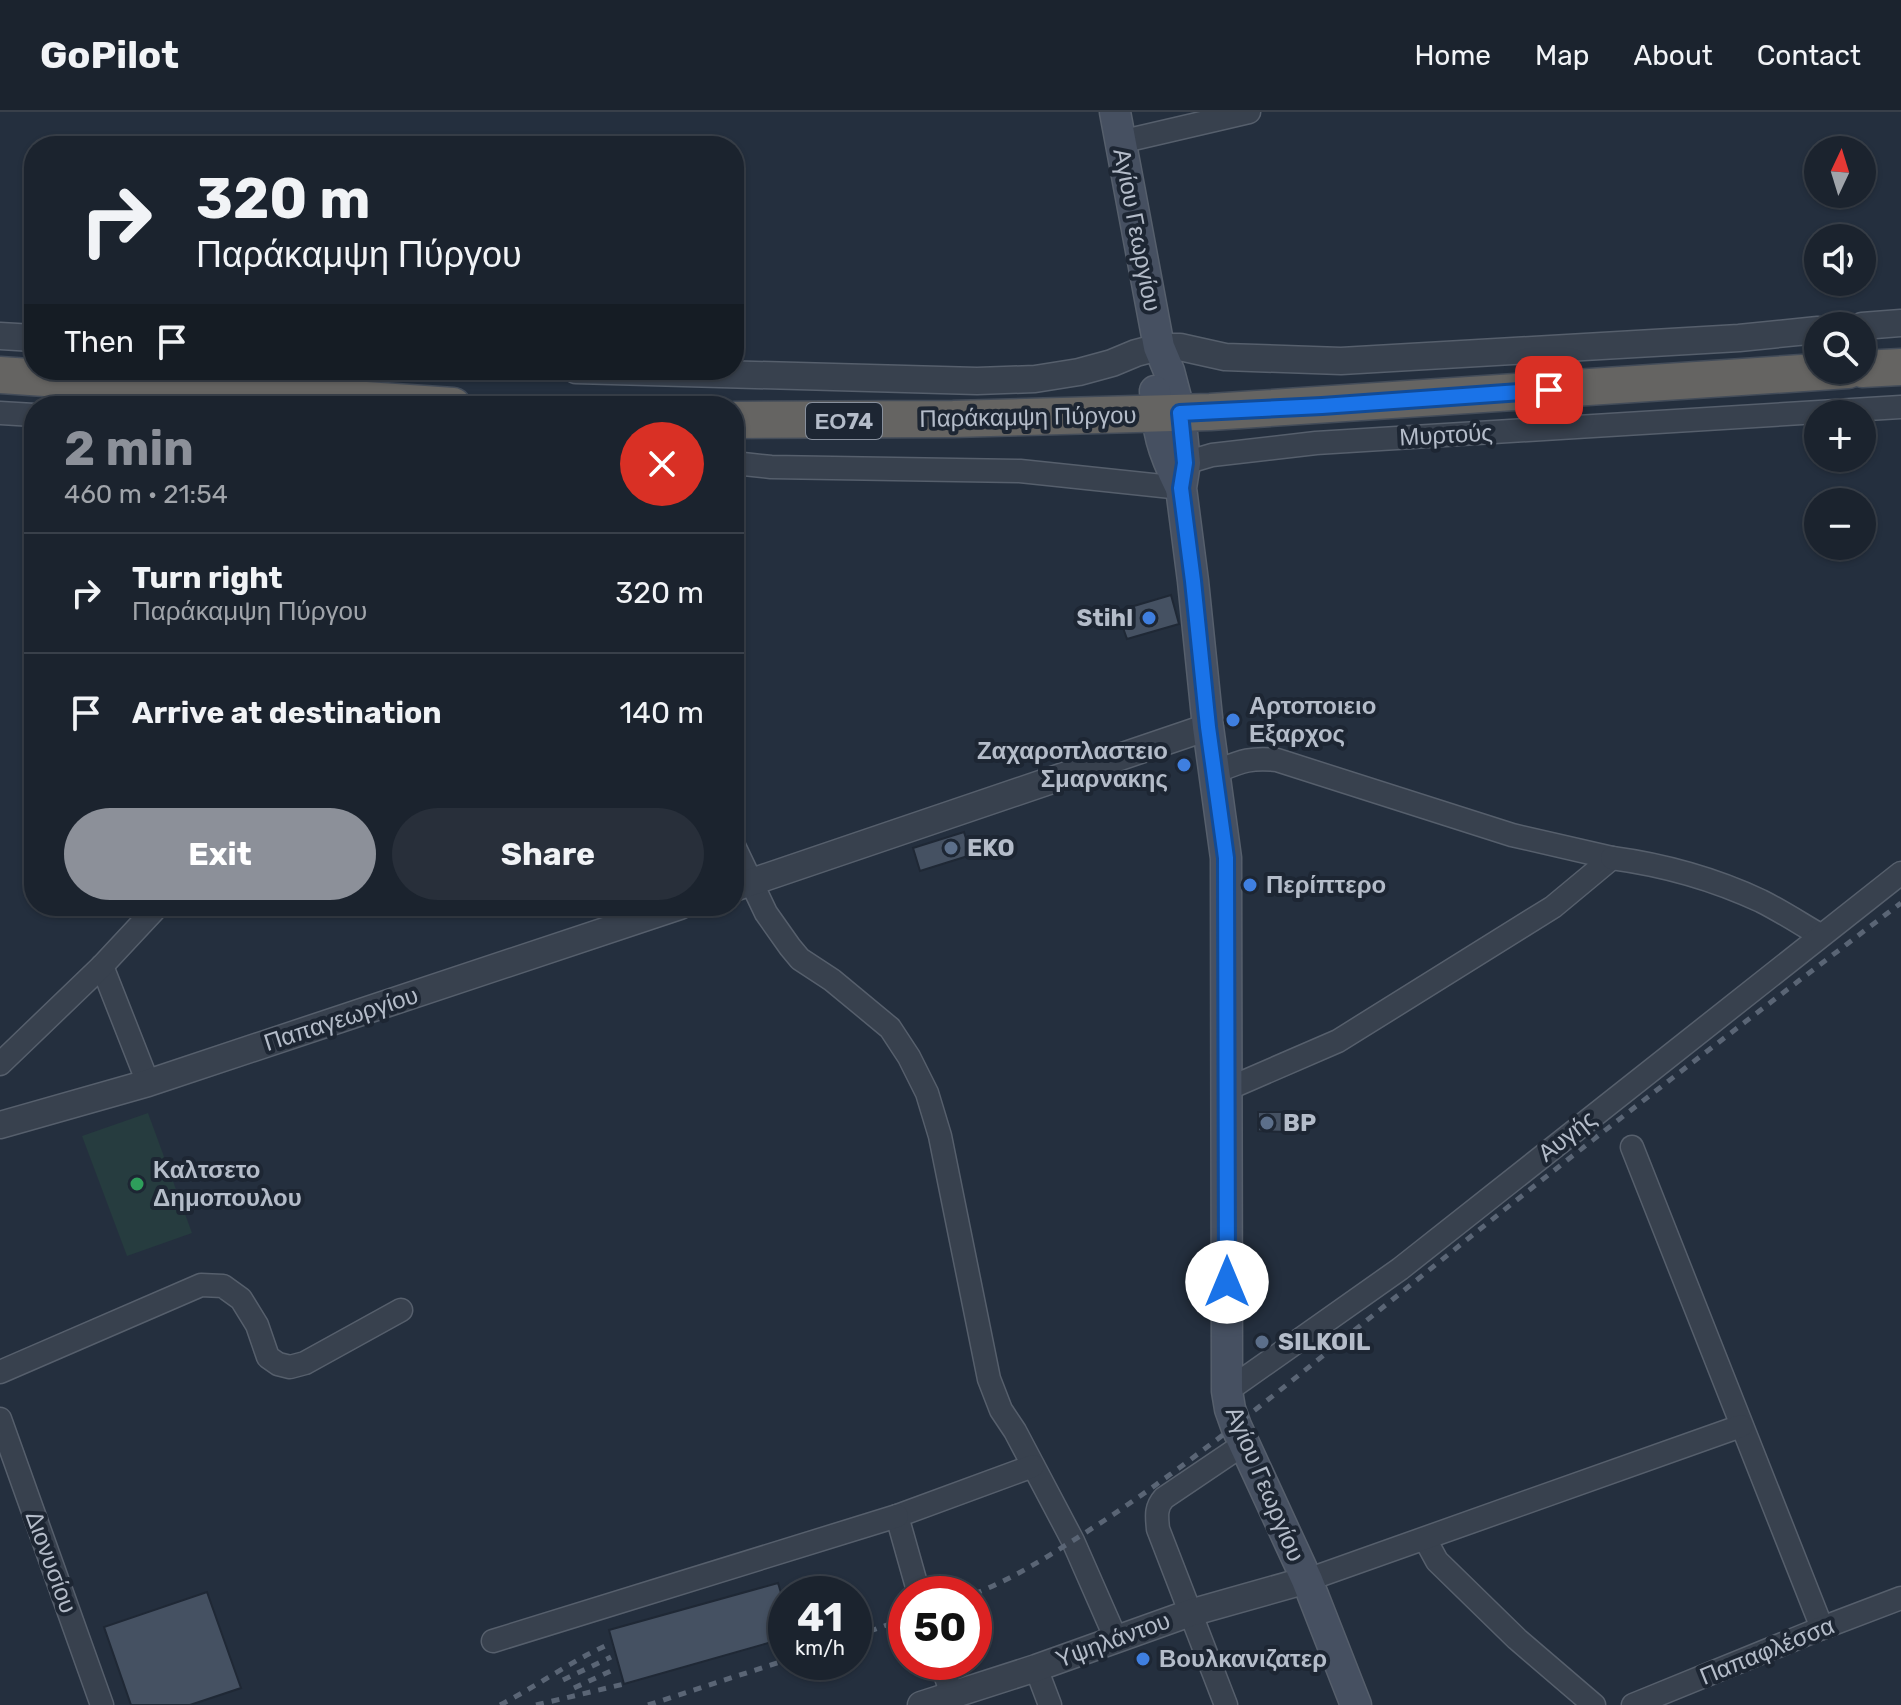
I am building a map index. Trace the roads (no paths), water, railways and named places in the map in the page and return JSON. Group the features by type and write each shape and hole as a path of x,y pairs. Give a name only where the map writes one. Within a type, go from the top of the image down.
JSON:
{"highway":[{"path":"1876,368 1901,367"},
{"name":"Παράκαμψη Πύργου","path":"744,420 1168,414 1804,373"},
{"path":"0,375 24,377"},
{"path":"73,380 307,396"}],"main road":[{"name":"Αγίου Γεωργίου","path":"1115,112 1159,347 1154,380 1168,414 1163,452 1183,476 1208,727 1226,858 1227,1391 1230,1409 1244,1444 1307,1580 1354,1704"}],"street":[{"path":"1120,142 1249,112"},
{"path":"1876,325 1901,323"},
{"path":"744,375 977,381 1035,379 1079,372 1159,347 1180,347 1225,357 1341,361 1739,338 1804,331"},
{"path":"0,336 24,337"},
{"name":"Μυρτούς","path":"744,464 1183,476 1212,455 1316,443 1901,407"},
{"path":"0,413 24,414"},
{"path":"744,885 1208,727"},
{"path":"1215,772 1245,759 1277,760 1512,835 1693,875 1761,901 1820,935"},
{"path":"1225,1090 1338,1041 1553,907 1612,858"},
{"name":"Αυγής","path":"1227,1391 1400,1269 1901,873"},
{"path":"744,886 800,959 832,980 890,1028 927,1093 940,1136 989,1379 1001,1410 1073,1541 1116,1639"},
{"path":"0,1064 102,966 149,916"},
{"name":"Παπαγεωργίου","path":"0,1125 148,1083 650,916"},
{"path":"102,966 148,1083"},
{"path":"1632,1147 1822,1628"},
{"path":"0,1372 201,1285 223,1286 241,1299 257,1325 268,1357 290,1367 305,1363 401,1310"},
{"name":"Διονυσίου","path":"0,1419 102,1705"},
{"path":"1307,1580 1741,1426"},
{"path":"1226,1705 1158,1529 1156,1513 1164,1498 1244,1444"},
{"path":"493,1641 897,1516 1033,1466"},
{"path":"897,1516 914,1576"},
{"path":"1425,1539 1437,1561 1517,1639 1594,1705"},
{"name":"Υψηλάντου","path":"921,1705 1190,1613 1307,1580"},
{"name":"Παπαφλέσσα","path":"1633,1705 1901,1598"},
{"path":"1036,1668 1050,1705"},
{"path":"947,1680 952,1695"}],"railway":[{"path":"992,1586 1057,1551 1105,1520 1217,1440 1584,1147 1901,903"},
{"path":"872,1630 888,1625"},
{"path":"500,1705 607,1645"},
{"path":"563,1680 611,1657"},
{"path":"648,1705 768,1666"},
{"path":"574,1688 615,1669"},
{"path":"536,1705 624,1684"}],"place":[{"name":"Stihl","path":"1149,618"},
{"name":"Αρτοποιειο Εξαρχος","path":"1233,720"},
{"name":"Ζαχαροπλαστειο Σμαρνακης","path":"1184,765"},
{"name":"EKO","path":"951,848"},
{"name":"Περίπτερο","path":"1250,885"},
{"name":"BP","path":"1267,1123"},
{"name":"Καλτσετο Δημοπουλου","path":"137,1184"},
{"name":"SILKOIL","path":"1262,1342"},
{"name":"Βουλκανιζατερ","path":"1143,1659"}]}
